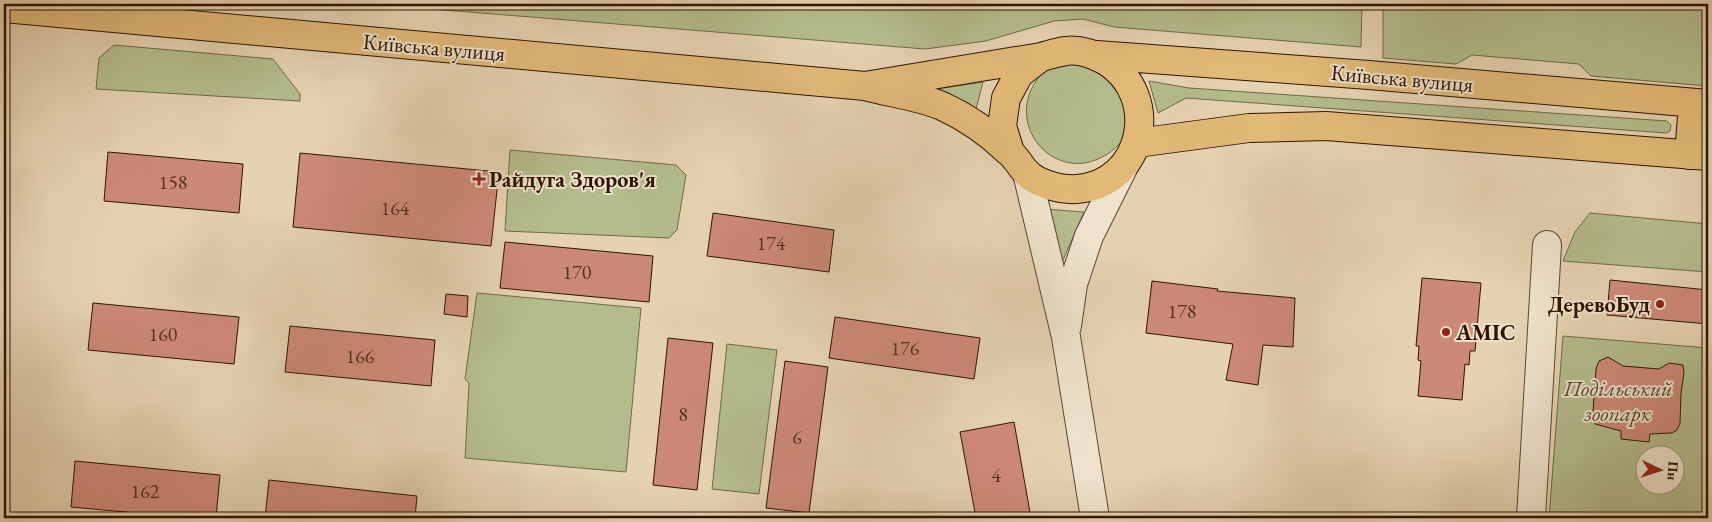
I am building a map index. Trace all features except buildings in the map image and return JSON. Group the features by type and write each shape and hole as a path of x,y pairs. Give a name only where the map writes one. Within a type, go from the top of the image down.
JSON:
{"main road":[{"name":"Київська вулиця","path":"4,8 865,86"},
{"path":"1068,50 1096,55 1119,69 1134,90 1141,116 1131,153 1104,181 1078,189 1050,186 1027,173 1010,152 978,126 941,106 865,86 1041,58 1068,50"},
{"name":"Київська вулиця","path":"1096,55 1369,75 1701,104"},
{"path":"1010,152 1002,126 1006,98 1019,74 1041,58"},
{"path":"1131,153 1250,128 1326,126 1698,155 1701,104"}],"street":[{"path":"1066,337 1073,284 1089,236 1131,153"},
{"path":"1027,173 1066,337 1094,518"},
{"path":"1531,518 1546,246"}],"green space":[{"path":"370,4 1362,4 1361,47 1114,27 1083,19 1054,21 986,41 925,49"},
{"path":"1383,4 1654,4 1708,8 1708,86 1591,76 1579,64 1472,55 1456,64 1383,58"},
{"path":"114,45 273,59 300,94 300,101 96,89 99,58"},
{"path":"1083,59 1122,82 1128,127 1122,140 1108,154 1086,163 1068,163 1053,157 1040,146 1031,132 1027,116 1028,99 1036,81 1048,68 1060,63"},
{"path":"1149,81 1189,88 1667,121 1671,125 1670,131 1666,133 1186,98 1158,113"},
{"path":"983,82 976,109 936,89"},
{"path":"510,150 676,165 686,175 677,230 669,238 505,231"},
{"path":"1045,209 1084,212 1056,276"},
{"path":"1590,213 1708,224 1708,272 1563,261 1575,232"},
{"path":"477,293 641,308 626,472 465,458 469,383 465,379"},
{"name":"Подільський зоопарк","path":"1563,336 1708,348 1708,518 1549,518"},
{"path":"727,344 777,350 759,494 712,489"}],"place":[{"name":"Райдуга Здоров'я","path":"479,179"},
{"name":"ДеревоБуд","path":"1660,304"},
{"name":"АМІС","path":"1446,332"}]}
